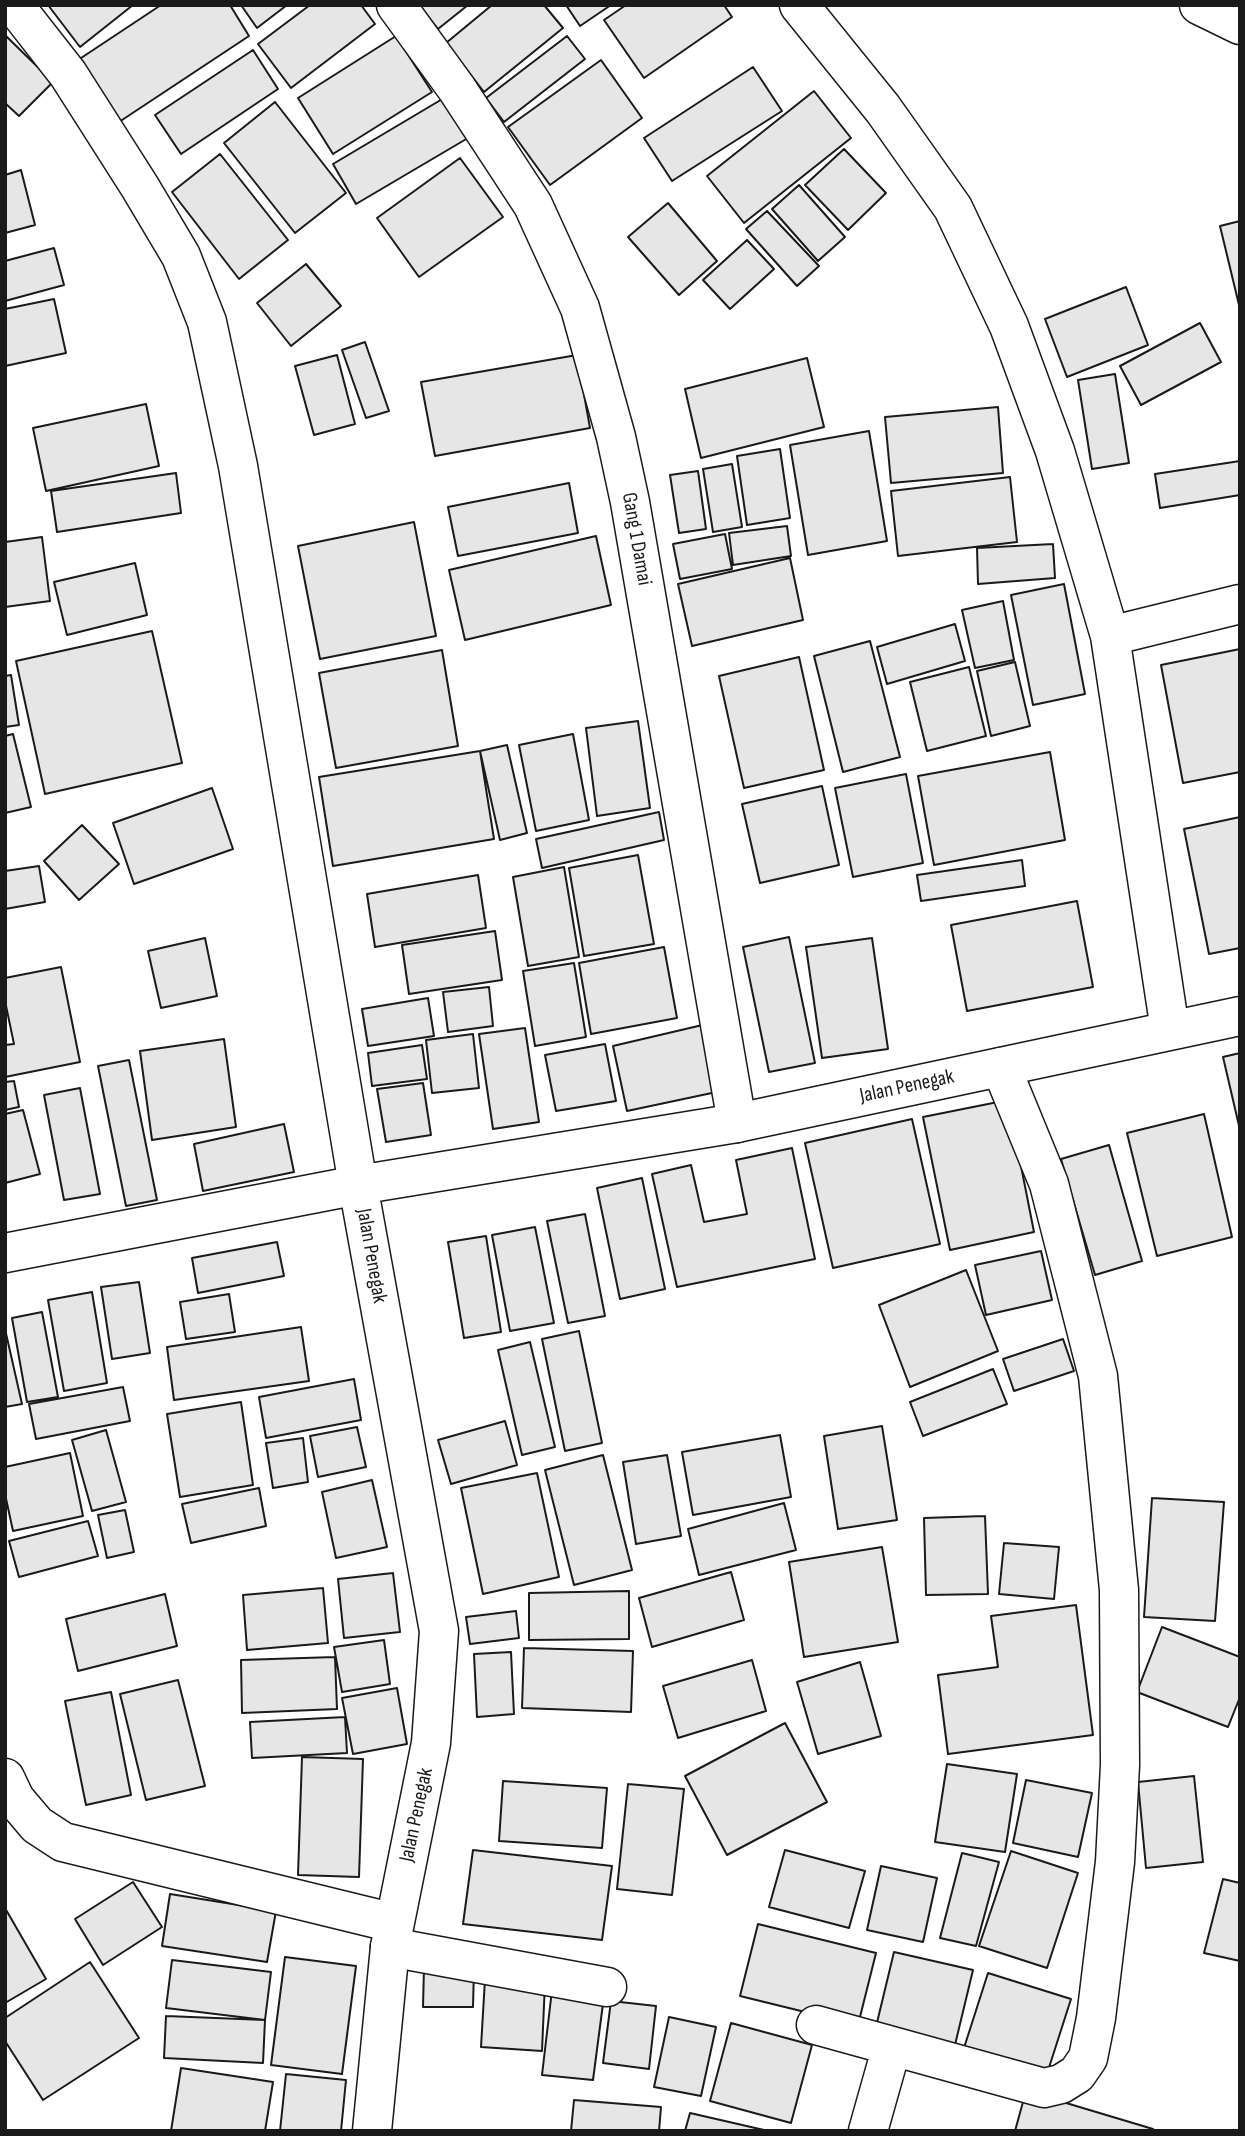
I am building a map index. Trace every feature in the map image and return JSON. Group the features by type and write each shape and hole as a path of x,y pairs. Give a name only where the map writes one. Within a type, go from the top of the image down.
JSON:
{"street":[{"path":"5,1253 358,1185 238,466 206,322 181,256 140,187 68,74 14,5"},
{"name":"Gang 1 Damai","path":"396,5 457,89 533,205 580,308 616,437 629,502 737,1124"},
{"path":"799,5 883,109 953,208 1009,326 1028,376 1055,451 1110,636 1170,1030"},
{"path":"1199,5 1240,25"},
{"path":"1110,636 1240,604"},
{"name":"Jalan Penegak","path":"372,2131 392,1935 431,1743 439,1631 358,1185 737,1124 1240,1016"},
{"path":"816,2025 1044,2088 1062,2084 1077,2074 1088,2058 1096,2018 1115,1862 1120,1765 1119,1590 1098,1376 1049,1184 1001,1067"},
{"path":"5,1778 15,1799 37,1825 63,1842 392,1935 607,1987"},
{"path":"868,2131 892,2046"}],"building":[{"path":"48,5 133,5 80,47"},
{"path":"161,5 230,5 249,36 116,124 75,62"},
{"path":"241,5 287,5 257,28"},
{"path":"310,5 361,5 375,24 291,88 258,44"},
{"path":"419,5 468,5 438,29"},
{"path":"492,5 544,5 563,28 484,92 446,43"},
{"path":"566,5 611,5 580,26"},
{"path":"626,5 724,5 732,17 644,78 604,20"},
{"path":"6,36 53,82 19,116 5,103"},
{"path":"396,36 432,92 333,154 298,98"},
{"path":"567,36 585,59 504,122 486,98"},
{"path":"253,50 278,89 181,154 155,115"},
{"path":"601,60 642,118 550,185 508,127"},
{"path":"753,67 782,111 672,181 644,138"},
{"path":"814,91 851,138 744,223 707,176"},
{"path":"444,98 468,138 356,204 333,164"},
{"path":"275,102 346,193 295,233 224,143"},
{"path":"844,149 886,193 848,230 805,185"},
{"path":"220,154 288,240 239,279 172,192"},
{"path":"460,158 503,217 419,277 377,218"},
{"path":"21,170 35,225 5,233 5,175"},
{"path":"799,185 845,237 818,261 772,209"},
{"path":"668,203 717,261 679,295 628,237"},
{"path":"767,211 819,266 797,286 746,229"},
{"path":"1240,221 1240,305 1239,305 1220,226"},
{"path":"747,240 774,269 730,309 703,280"},
{"path":"54,248 64,285 5,301 5,261"},
{"path":"306,264 341,306 291,346 257,303"},
{"path":"1126,287 1148,345 1067,377 1045,319"},
{"path":"54,299 66,353 5,366 5,309"},
{"path":"1200,323 1221,362 1141,405 1120,366"},
{"path":"365,342 389,411 366,418 342,350"},
{"path":"337,355 355,424 314,435 295,366"},
{"path":"577,355 590,428 435,456 421,382"},
{"path":"807,358 824,427 701,458 685,389"},
{"path":"1115,374 1129,463 1092,469 1078,380"},
{"path":"146,404 159,466 46,491 33,428"},
{"path":"998,407 1003,473 891,483 885,417"},
{"path":"869,431 887,541 808,555 790,445"},
{"path":"780,449 790,518 747,525 737,456"},
{"path":"1240,461 1240,495 1160,508 1155,474"},
{"path":"732,464 742,527 713,532 703,469"},
{"path":"698,471 706,529 679,533 670,475"},
{"path":"176,473 181,513 57,532 51,491"},
{"path":"1010,477 1017,542 898,556 891,491"},
{"path":"569,483 578,533 458,556 448,507"},
{"path":"414,522 436,636 320,659 298,546"},
{"path":"787,526 791,556 733,565 729,533"},
{"path":"725,534 732,569 680,579 673,544"},
{"path":"596,536 611,605 465,640 449,570"},
{"path":"42,537 50,601 5,607 5,542"},
{"path":"1053,544 1055,578 978,584 977,548"},
{"path":"790,558 803,620 692,646 678,584"},
{"path":"135,563 147,615 67,635 54,582"},
{"path":"1064,584 1085,694 1033,705 1011,595"},
{"path":"1003,601 1014,660 975,668 962,610"},
{"path":"955,624 965,661 887,684 877,647"},
{"path":"152,631 182,763 45,794 16,661"},
{"path":"870,641 900,757 843,772 814,656"},
{"path":"1240,649 1240,772 1183,783 1161,665"},
{"path":"442,650 458,746 336,768 319,673"},
{"path":"799,657 824,770 744,788 719,676"},
{"path":"1015,662 1030,726 991,736 977,671"},
{"path":"969,667 986,736 927,751 910,682"},
{"path":"11,675 19,725 5,727 5,676"},
{"path":"638,721 650,808 597,816 586,728"},
{"path":"13,734 31,807 5,813 5,736"},
{"path":"573,734 589,820 536,831 519,745"},
{"path":"507,745 527,833 500,840 480,751"},
{"path":"480,751 494,839 333,866 319,777"},
{"path":"1050,752 1065,840 934,865 918,776"},
{"path":"906,774 923,863 853,877 835,788"},
{"path":"822,786 839,865 760,883 742,804"},
{"path":"212,788 233,849 134,884 113,823"},
{"path":"659,812 664,840 542,868 536,839"},
{"path":"1240,817 1240,948 1209,954 1184,829"},
{"path":"82,825 119,864 79,900 44,861"},
{"path":"638,855 654,944 584,956 569,868"},
{"path":"1022,860 1025,886 921,901 917,875"},
{"path":"39,866 45,902 5,909 5,871"},
{"path":"564,867 579,957 528,966 513,877"},
{"path":"478,875 486,928 375,947 367,894"},
{"path":"1077,901 1093,987 967,1011 951,925"},
{"path":"495,931 502,980 409,994 402,945"},
{"path":"789,937 815,1063 769,1072 743,947"},
{"path":"205,938 217,996 161,1008 148,951"},
{"path":"872,938 888,1049 822,1058 806,947"},
{"path":"664,947 677,1018 591,1034 579,963"},
{"path":"574,963 586,1037 535,1046 523,971"},
{"path":"61,967 80,1062 5,1077 5,1045 14,1044 5,1001 5,978"},
{"path":"489,987 493,1026 448,1032 443,992"},
{"path":"428,998 434,1036 368,1046 362,1009"},
{"path":"711,1023 726,1090 627,1111 613,1046"},
{"path":"525,1028 539,1122 493,1129 479,1034"},
{"path":"473,1034 479,1088 432,1093 426,1040"},
{"path":"224,1039 236,1127 152,1140 140,1051"},
{"path":"605,1044 616,1101 556,1111 545,1055"},
{"path":"422,1045 427,1079 372,1086 368,1053"},
{"path":"1240,1053 1240,1130 1223,1057"},
{"path":"129,1060 157,1200 126,1206 98,1066"},
{"path":"14,1081 19,1107 5,1110 5,1082"},
{"path":"423,1083 431,1135 386,1142 377,1089"},
{"path":"80,1088 100,1194 64,1200 44,1095"},
{"path":"1008,1100 1034,1232 950,1250 923,1117"},
{"path":"23,1110 40,1174 5,1183 5,1114"},
{"path":"1204,1114 1232,1237 1157,1256 1127,1133"},
{"path":"912,1119 940,1244 833,1268 805,1143"},
{"path":"284,1124 294,1172 203,1191 194,1144"},
{"path":"1109,1145 1142,1261 1095,1275 1061,1159"},
{"path":"792,1148 815,1259 677,1287 652,1174 691,1165 704,1222 747,1214 736,1160"},
{"path":"642,1178 665,1289 620,1299 597,1188"},
{"path":"585,1214 605,1316 568,1323 547,1221"},
{"path":"535,1227 554,1323 510,1331 492,1235"},
{"path":"486,1236 501,1332 464,1338 448,1242"},
{"path":"277,1242 284,1276 198,1293 192,1258"},
{"path":"1041,1251 1052,1300 986,1315 975,1265"},
{"path":"966,1270 998,1351 910,1387 879,1305"},
{"path":"139,1282 150,1353 112,1359 101,1287"},
{"path":"92,1292 107,1383 64,1391 48,1300"},
{"path":"229,1294 235,1332 186,1339 180,1302"},
{"path":"42,1312 58,1397 27,1402 12,1318"},
{"path":"301,1327 309,1381 174,1400 167,1347"},
{"path":"5,1329 22,1404 5,1407"},
{"path":"579,1331 602,1443 565,1451 542,1339"},
{"path":"1063,1339 1074,1371 1014,1391 1003,1359"},
{"path":"530,1342 555,1447 522,1455 498,1350"},
{"path":"993,1369 1007,1404 923,1436 910,1402"},
{"path":"354,1379 361,1420 266,1438 259,1397"},
{"path":"123,1387 130,1421 36,1439 29,1404"},
{"path":"241,1402 253,1485 180,1497 167,1414"},
{"path":"505,1421 517,1465 451,1484 438,1440"},
{"path":"882,1426 897,1520 838,1529 824,1436"},
{"path":"357,1427 366,1467 318,1477 310,1436"},
{"path":"106,1430 126,1502 92,1511 72,1440"},
{"path":"780,1435 791,1497 693,1515 682,1452"},
{"path":"303,1438 308,1482 273,1488 266,1443"},
{"path":"70,1453 83,1516 13,1531 5,1494 5,1467"},
{"path":"603,1455 632,1570 574,1585 545,1470"},
{"path":"667,1455 681,1536 636,1544 623,1462"},
{"path":"537,1473 559,1577 483,1594 461,1488"},
{"path":"372,1480 387,1547 336,1558 322,1492"},
{"path":"259,1488 266,1526 191,1543 182,1504"},
{"path":"1152,1498 1224,1502 1215,1621 1144,1617"},
{"path":"784,1503 796,1550 699,1575 688,1529"},
{"path":"125,1510 134,1552 107,1558 98,1515"},
{"path":"985,1516 988,1594 926,1595 924,1518"},
{"path":"88,1521 98,1556 19,1577 9,1541"},
{"path":"1004,1543 1059,1547 1054,1599 999,1594"},
{"path":"882,1547 898,1642 804,1657 789,1562"},
{"path":"731,1572 744,1620 652,1647 639,1598"},
{"path":"393,1573 400,1632 344,1638 338,1579"},
{"path":"323,1588 328,1643 247,1650 243,1595"},
{"path":"629,1591 629,1639 529,1640 529,1593"},
{"path":"165,1594 177,1646 78,1671 66,1619"},
{"path":"1076,1605 1093,1735 948,1754 938,1675 998,1667 991,1616"},
{"path":"516,1611 519,1638 470,1644 466,1617"},
{"path":"1162,1627 1240,1657 1240,1697 1228,1727 1137,1692"},
{"path":"384,1640 390,1684 342,1692 334,1647"},
{"path":"524,1648 633,1651 631,1712 522,1708"},
{"path":"511,1652 514,1714 477,1717 474,1654"},
{"path":"335,1657 337,1709 242,1713 241,1660"},
{"path":"752,1660 766,1711 678,1738 663,1686"},
{"path":"860,1662 881,1736 818,1754 797,1682"},
{"path":"178,1680 205,1786 146,1800 120,1694"},
{"path":"397,1688 407,1744 353,1754 342,1698"},
{"path":"111,1692 131,1795 86,1805 65,1701"},
{"path":"345,1717 347,1753 252,1758 250,1722"},
{"path":"785,1723 827,1802 727,1855 685,1776"},
{"path":"302,1757 363,1759 359,1877 298,1875"},
{"path":"947,1764 1017,1774 1005,1852 935,1842"},
{"path":"1194,1776 1203,1862 1146,1868 1138,1782"},
{"path":"1026,1780 1092,1793 1078,1857 1013,1843"},
{"path":"503,1781 607,1788 602,1848 499,1841"},
{"path":"628,1784 684,1789 672,1895 617,1889"},
{"path":"473,1850 612,1866 602,1940 463,1924"},
{"path":"785,1850 865,1871 849,1928 769,1907"},
{"path":"1011,1851 1078,1873 1047,1968 979,1946"},
{"path":"962,1853 999,1862 976,1946 940,1938"},
{"path":"881,1866 937,1878 923,1942 867,1930"},
{"path":"1223,1879 1240,1883 1240,1961 1204,1953"},
{"path":"133,1882 162,1927 103,1965 75,1919"},
{"path":"170,1894 276,1911 267,1962 162,1946"},
{"path":"5,1908 46,1979 5,2003"},
{"path":"758,1924 876,1953 858,2025 740,1996"},
{"path":"894,1952 973,1970 954,2049 875,2031"},
{"path":"285,1957 356,1966 342,2074 271,2065"},
{"path":"172,1960 271,1972 265,2020 166,2008"},
{"path":"90,1962 139,2038 43,2100 5,2041 5,2018"},
{"path":"424,1967 474,1968 473,2007 423,2007"},
{"path":"988,1973 1071,1999 1046,2077 963,2051"},
{"path":"485,1979 545,1982 542,2051 481,2047"},
{"path":"552,1990 604,1996 593,2080 542,2075"},
{"path":"611,2001 656,2006 649,2069 603,2063"},
{"path":"166,2016 265,2020 263,2063 164,2058"},
{"path":"669,2017 716,2027 701,2096 654,2087"},
{"path":"731,2023 812,2045 791,2123 710,2101"},
{"path":"181,2068 273,2082 265,2131 171,2131"},
{"path":"286,2074 346,2080 341,2131 280,2131"},
{"path":"1026,2091 1153,2129 1153,2131 1015,2131"},
{"path":"574,2100 661,2107 659,2131 571,2131"},
{"path":"690,2113 764,2130 685,2131"}]}
